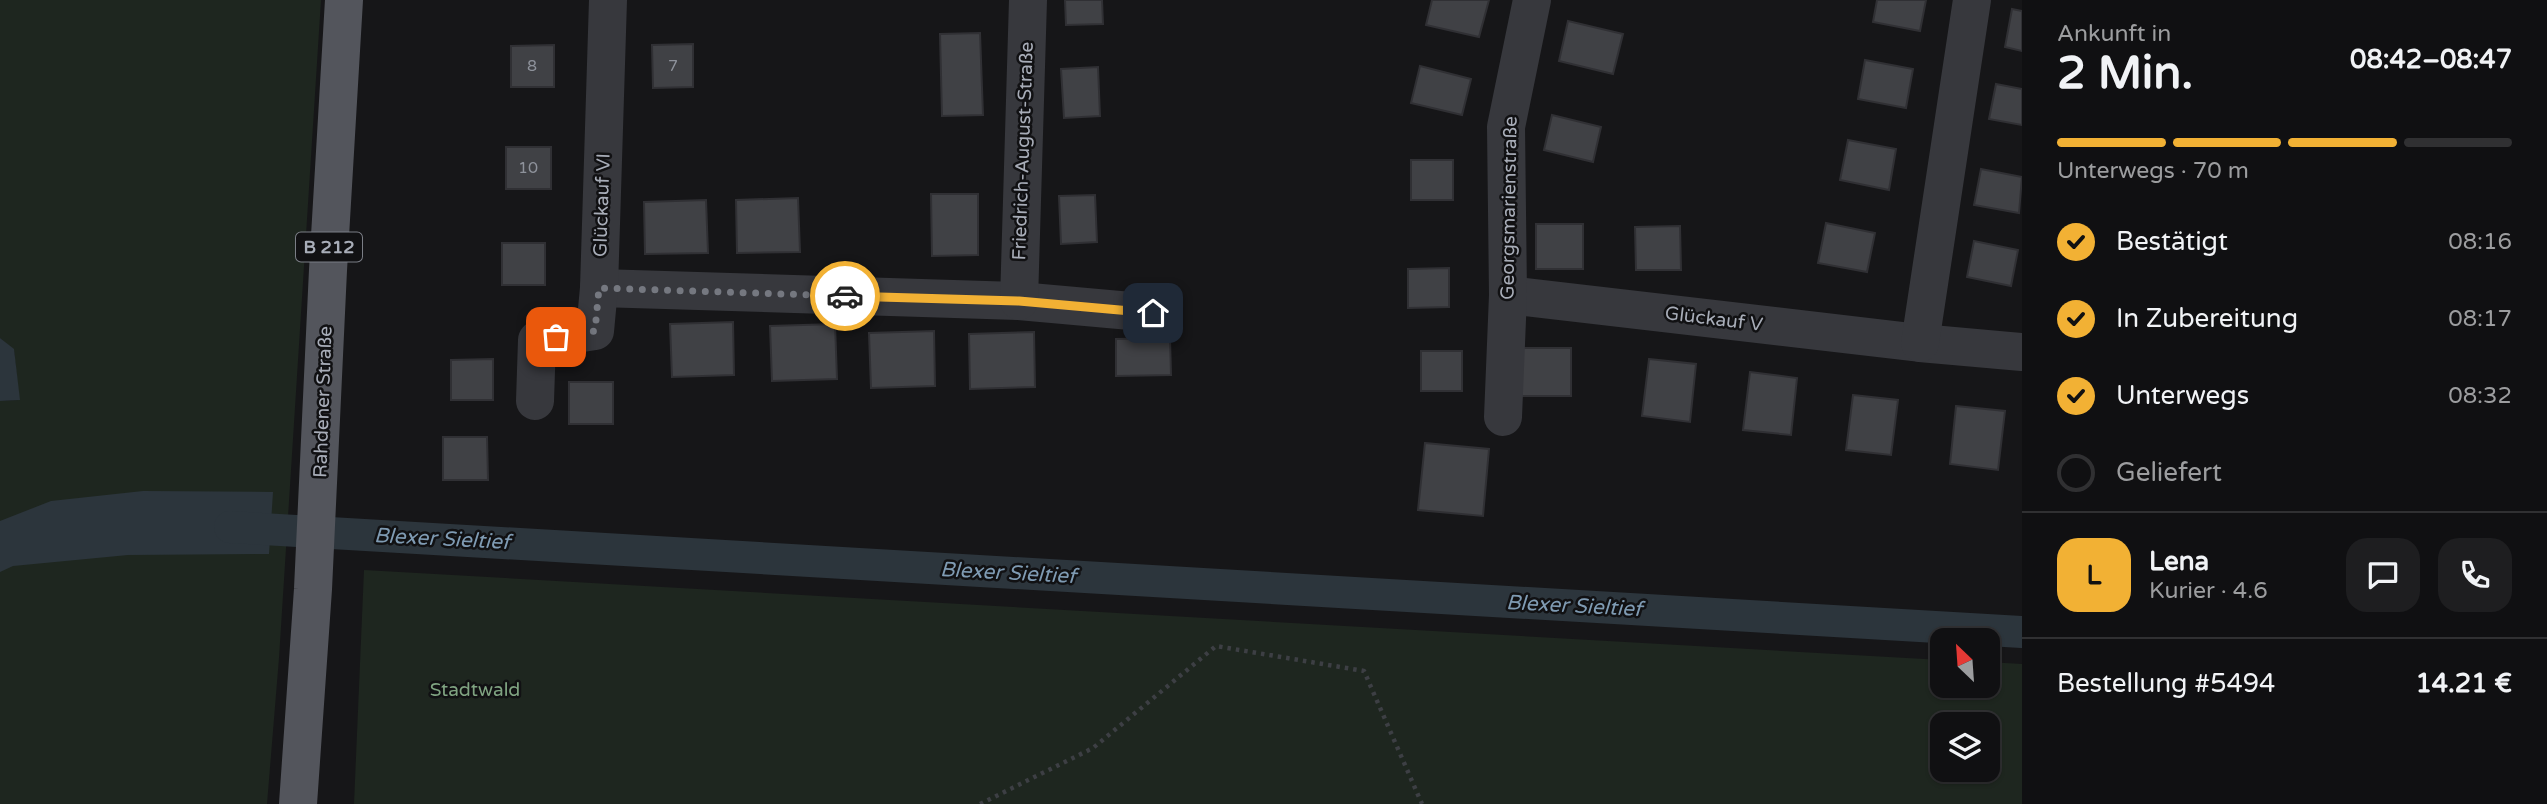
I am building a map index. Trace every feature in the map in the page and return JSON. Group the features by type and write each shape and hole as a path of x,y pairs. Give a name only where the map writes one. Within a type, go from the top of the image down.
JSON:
{"main road":[{"name":"Rahdener Straße","path":"298,804 320,477 328,270 344,0"}],"street":[{"name":"Glückauf VI","path":"535,401 537,340 595,331 599,288 608,0"},
{"name":"Friedrich-August-Straße","path":"1019,301 1028,0"},
{"name":"Georgsmarienstraße","path":"1503,417 1508,295 1506,127 1532,0"},
{"path":"1920,343 1972,0"},
{"path":"599,288 1019,301 1153,313"},
{"name":"Glückauf V","path":"1508,295 1920,343 2022,352"}],"path":[{"path":"980,804 1093,748 1216,646 1363,671 1422,804"}],"green space":[{"path":"0,0 321,0 279,658 267,804 0,804 0,401 19,400 14,350 0,338"},
{"name":"Stadtwald","path":"364,570 1930,659 1930,698 2000,698 2000,663 2022,664 2022,804 354,804"}],"shaded area":[{"path":"0,338 14,349 20,400 0,401"},
{"path":"143,491 273,492 269,554 128,555 13,566 0,572 0,521 51,501"}],"building":[{"path":"1065,0 1102,0 1103,24 1066,25"},
{"path":"1432,0 1489,0 1479,37 1426,25"},
{"path":"1877,0 1926,0 1920,31 1873,22"},
{"path":"2012,9 2022,11 2022,51 2005,47"},
{"path":"1568,21 1623,34 1613,74 1559,61"},
{"path":"980,33 983,115 942,116 940,34"},
{"path":"693,44 693,87 653,88 652,45"},
{"path":"554,45 554,87 511,87 511,46"},
{"path":"1865,60 1913,69 1906,108 1858,99"},
{"path":"1420,66 1471,79 1462,115 1411,103"},
{"path":"1098,67 1100,116 1064,118 1061,69"},
{"path":"1996,84 2022,89 2022,125 1989,119"},
{"path":"1552,115 1601,127 1593,162 1544,150"},
{"path":"1848,140 1896,149 1889,190 1840,180"},
{"path":"506,147 551,147 551,189 506,189"},
{"path":"1411,160 1453,160 1453,200 1411,200"},
{"path":"1981,169 2022,177 2019,213 1974,205"},
{"path":"931,194 978,194 978,255 932,256"},
{"path":"1095,195 1097,242 1061,244 1059,196"},
{"path":"798,198 800,252 737,253 736,200"},
{"path":"706,200 708,253 645,254 644,202"},
{"path":"1826,223 1875,233 1867,272 1818,263"},
{"path":"1536,224 1583,224 1583,269 1536,269"},
{"path":"1680,226 1681,270 1636,270 1635,227"},
{"path":"1974,241 2018,250 2011,286 1967,277"},
{"path":"502,243 545,243 545,285 502,285"},
{"path":"1449,268 1449,307 1408,308 1408,269"},
{"path":"733,322 734,375 672,377 670,324"},
{"path":"835,324 837,379 772,381 770,326"},
{"path":"934,331 935,386 871,388 869,333"},
{"path":"1034,332 1035,387 970,389 969,334"},
{"path":"1170,338 1171,375 1116,376 1116,339"},
{"path":"1521,348 1571,348 1571,396 1521,396"},
{"path":"1421,351 1462,351 1462,391 1421,391"},
{"path":"493,359 493,400 451,400 451,360"},
{"path":"1649,359 1696,364 1690,422 1642,416"},
{"path":"1750,372 1797,378 1791,435 1743,430"},
{"path":"569,382 613,382 613,424 569,424"},
{"path":"1853,395 1898,400 1891,455 1846,450"},
{"path":"1956,406 2005,411 1998,470 1950,464"},
{"path":"443,437 487,437 488,480 443,480"},
{"path":"1425,443 1489,449 1483,516 1418,510"}],"waterway":[{"name":"Blexer Sieltief","path":"230,527 2022,632"}],"way so far":[{"path":"556,337 595,331 599,288 845,296"}],"route":[{"path":"845,296 1019,301 1153,313"}]}
